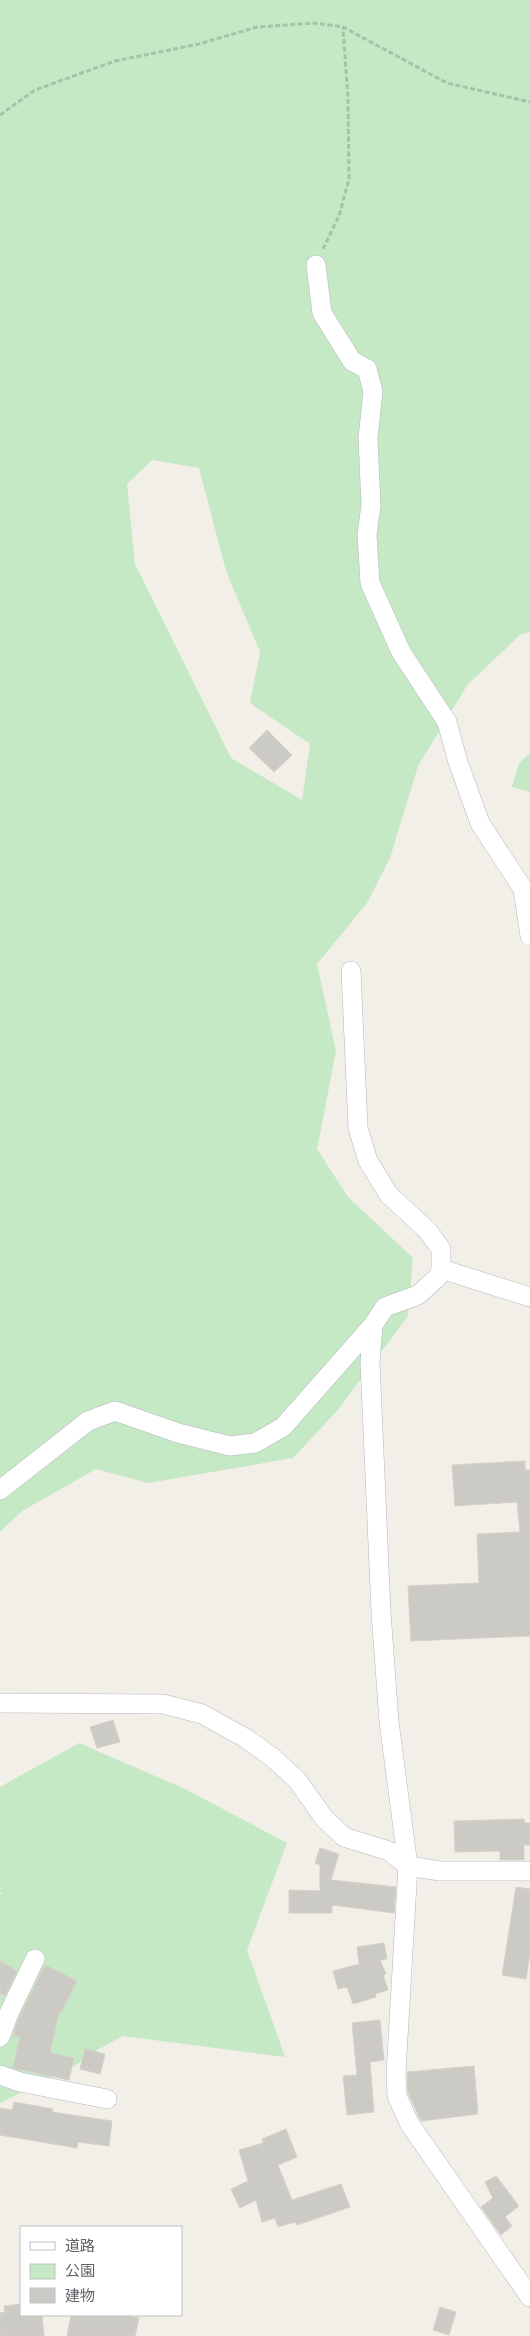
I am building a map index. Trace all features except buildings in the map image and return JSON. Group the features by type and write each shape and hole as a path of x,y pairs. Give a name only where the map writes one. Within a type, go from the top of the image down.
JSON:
{"street":[{"path":"316,265 322,313 352,361 367,369 373,391 368,438 371,506 367,535 370,583 401,652 447,722 458,762 480,823 523,889 530,936"},
{"path":"0,1490 88,1421 115,1411 178,1433 230,1446 255,1443 283,1426 385,1308 418,1295 438,1277 441,1270 441,1249 427,1230 389,1194 368,1161 358,1128 351,971"},
{"path":"441,1270 530,1297"},
{"path":"372,1325 370,1362 381,1612 389,1722 408,1866 396,2073 397,2096 409,2123 530,2296"},
{"path":"0,1703 163,1704 202,1714 247,1739 272,1757 297,1780 324,1818 344,1837 389,1851 408,1866 440,1872 530,1871"},
{"path":"0,2037 4,2014 35,1959"},
{"path":"0,2076 20,2082 107,2099"}],"path":[{"path":"0,115 35,90 115,61 199,44 257,27 315,23 343,27 447,83 530,102"},
{"path":"316,265 339,216 349,179 348,98 343,27"}],"green space":[{"path":"0,0 530,0 530,632 521,634 468,684 418,766 390,858 367,903 317,964 336,1051 317,1149 348,1197 413,1258 408,1316 336,1412 293,1458 148,1483 96,1469 22,1511 0,1532","holes":["152,460 199,468 226,571 260,652 250,703 310,744 302,800 231,758 135,564 127,484"]},
{"path":"530,753 530,792 512,787 519,763"},
{"path":"79,1743 185,1789 287,1843 247,1950 285,2057 123,2036 99,2049 76,2065 0,2103 0,1894 3,1894 0,1892 0,1787"}]}
